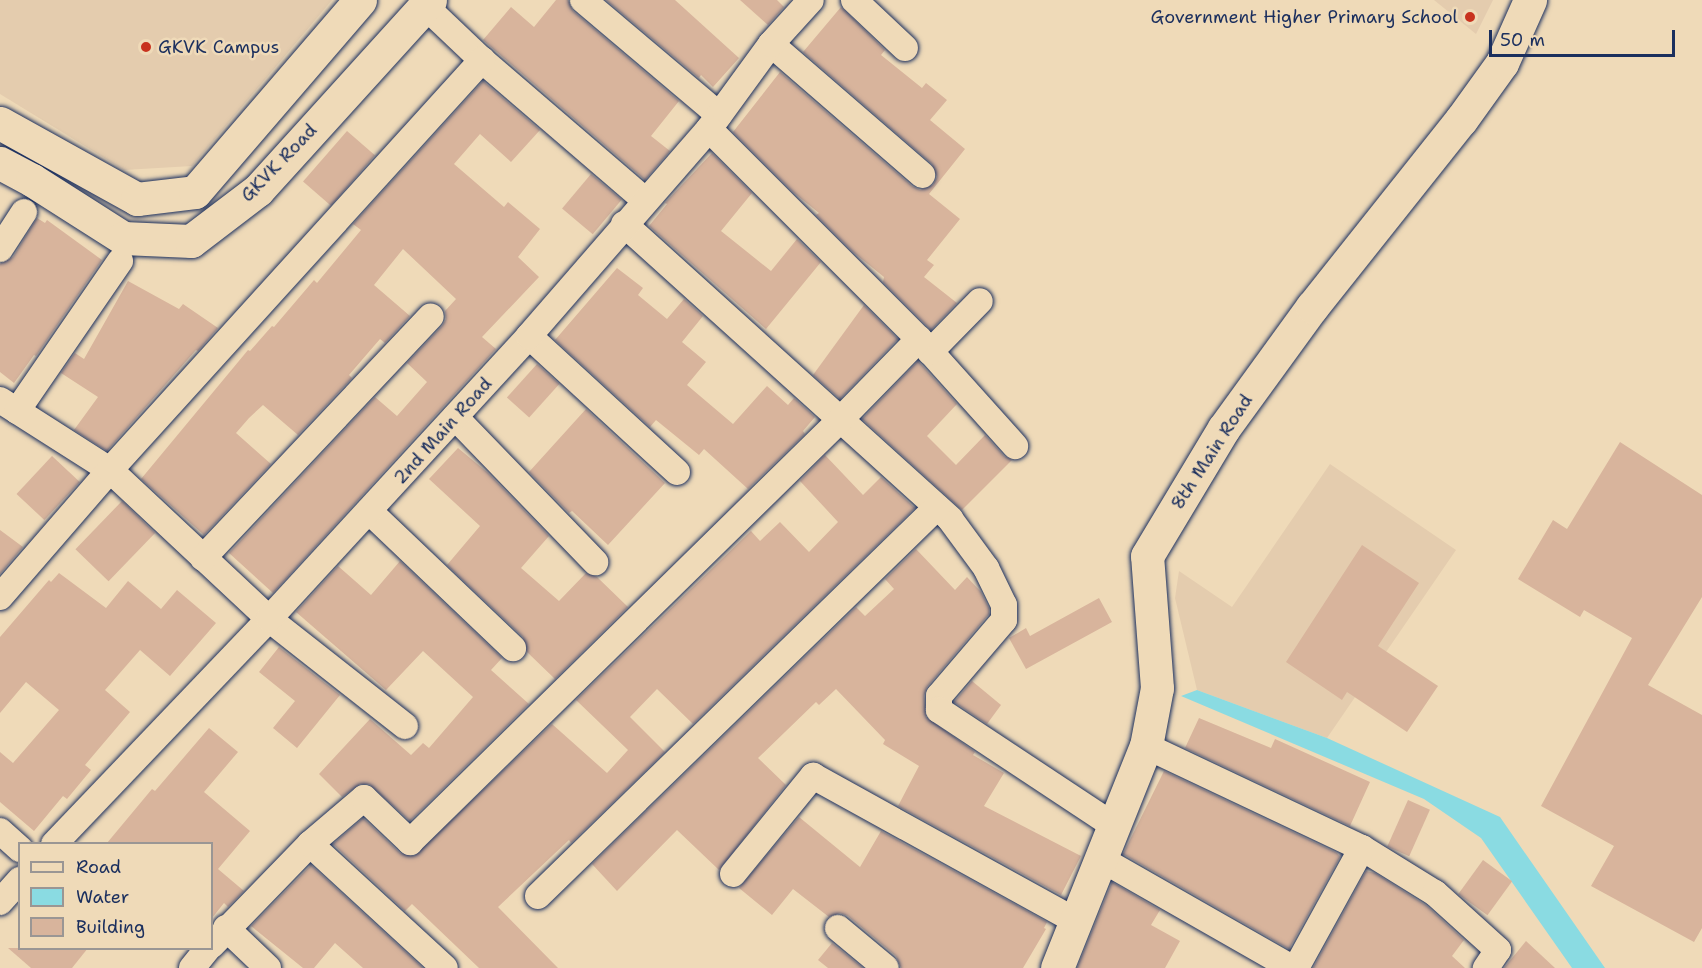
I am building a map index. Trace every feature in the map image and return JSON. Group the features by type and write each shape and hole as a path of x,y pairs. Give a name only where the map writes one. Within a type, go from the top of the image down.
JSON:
{"street":[{"path":"0,123 137,200 195,192 360,0"},
{"path":"583,0 714,122 1015,446"},
{"name":"2nd Main Road","path":"55,842 269,619 530,336 714,122 771,44 811,0"},
{"path":"854,0 905,48"},
{"name":"8th Main Road","path":"1057,968 1146,746 1157,688 1147,556 1224,428 1312,307 1461,120 1502,63 1530,0"},
{"path":"427,3 482,60 646,201"},
{"name":"GKVK Road","path":"0,163 32,180 123,238 191,242 258,190 427,3"},
{"path":"771,44 922,175"},
{"path":"0,597 110,470 482,60"},
{"path":"0,249 24,212"},
{"path":"624,224 950,519 986,568 1004,605 1004,620 939,696 939,710 1114,826"},
{"path":"120,261 8,405 110,470 269,619 405,726"},
{"path":"268,968 219,936 310,844 364,798 410,842 841,419 924,346 980,302"},
{"path":"203,558 431,316"},
{"path":"530,336 677,472"},
{"path":"455,417 595,562"},
{"path":"538,896 937,507"},
{"path":"369,511 513,648"},
{"path":"1146,746 1362,848 1435,893 1498,950 1486,968"},
{"path":"733,874 813,776 1076,921"},
{"path":"0,831 18,847"},
{"path":"310,844 445,968"},
{"path":"1101,859 1294,968 1362,848"},
{"path":"0,902 18,882"},
{"path":"838,928 885,968"},
{"path":"192,968 206,950"}],"shaded area":[{"name":"GKVK Campus","path":"0,0 332,0 192,166 124,170 0,94"},
{"name":"Government Higher Primary School","path":"1434,0 1493,0 1476,34"},
{"path":"1330,464 1456,550 1327,738 1197,690 1175,598 1179,571 1232,607"}],"water":[{"path":"1197,690 1327,738 1500,817 1605,968 1572,968 1481,838 1424,799 1181,696"}],"building":[{"path":"556,0 568,0 573,11 679,101 651,136 670,151 645,180 483,40 511,7 534,27"},
{"path":"606,0 675,0 739,58 713,87 701,75 699,78"},
{"path":"740,0 777,0 784,7 768,25"},
{"path":"841,7 885,50 881,55 922,88 926,83 947,100 930,120 965,149 929,194 960,219 927,260 934,265 924,277 957,303 931,330 883,282 884,277 853,252 816,215 819,213 793,192 733,132 780,72 912,186 920,190 933,185 937,177 932,164 803,52"},
{"path":"483,81 540,130 511,162 480,134 454,164 504,207 508,202 540,229 518,257 539,277 482,337 496,349 273,593 229,553 375,397 397,416 427,382 407,363 442,326 446,319 445,311 456,299 403,249 374,285 410,316 385,343 380,339 349,375 352,378 298,435 263,405 249,418 236,433 271,464 204,535 141,479 248,350 250,351 272,326 274,327 314,280 317,283 361,230 353,224"},
{"path":"347,131 375,155 331,206 303,182"},
{"path":"712,153 752,193 721,231 771,271 797,239 821,262 766,329 649,226 667,204 665,203"},
{"path":"591,174 622,200 593,234 562,208"},
{"path":"37,218 45,223 47,220 102,260 36,356 34,355 14,383 0,372 0,264 13,257"},
{"path":"617,268 643,288 638,295 667,319 684,299 703,316 682,342 706,362 687,385 733,424 767,386 788,405 794,398 815,417 803,431 805,434 748,489 704,449 699,455 656,420 650,427 555,340"},
{"path":"128,281 179,309 183,304 218,328 107,451 74,430 98,397 61,373 75,353 84,359"},
{"path":"864,305 898,339 840,399 813,375"},
{"path":"918,361 957,404 927,436 956,465 985,435 1004,456 1012,460 962,510 862,419"},
{"path":"537,364 559,384 529,418 507,397"},
{"path":"586,409 665,483 608,545 572,511 569,513 529,472"},
{"path":"1620,442 1702,495 1702,597 1648,685 1702,715 1702,928 1694,942 1591,886 1614,846 1541,806 1632,638 1584,610 1580,617 1518,579 1553,520 1567,529"},
{"path":"458,448 488,473 549,536 521,568 559,601 586,573 597,577 628,607 555,679 527,652 523,637 447,565 480,526 429,479"},
{"path":"825,455 863,495 881,477 915,508 693,724 657,689 630,717 665,752 571,843 569,840 498,907 558,968 479,968 412,904 405,911 333,844 363,818 400,853 414,856 552,724 607,773 628,750 576,700 751,531 760,541 780,522 809,552 838,522 800,481"},
{"path":"52,456 80,482 44,520 17,494"},
{"path":"122,501 155,533 109,581 75,549"},
{"path":"0,530 23,547 0,574"},
{"path":"1362,545 1419,583 1378,646 1438,686 1407,732 1347,692 1342,700 1286,662"},
{"path":"916,549 955,590 967,577 981,592 989,608 989,614 927,687 924,696 926,717 975,752 973,755 1004,773 984,806 1081,856 1061,895 898,806 919,766 883,744 885,740 836,689 819,705 816,702 758,758 786,785 719,870 677,830 617,891 592,864 856,607 865,616 894,589 885,579"},
{"path":"400,561 502,658 491,670 529,704 410,821 369,784 360,784 342,797 319,774 370,719 411,755 423,743 429,748 473,697 423,651 386,690 296,612 338,566 371,595"},
{"path":"59,573 106,608 128,581 161,609 177,590 216,623 170,676 140,650 105,690 130,712 85,765 91,770 67,799 63,796 34,831 0,802 0,752 13,763 59,710 26,682 0,713 0,637 49,580 51,582"},
{"path":"1099,598 1112,622 1026,669 1009,638 1026,628 1030,636"},
{"path":"279,647 340,695 297,748 273,728 295,701 259,672"},
{"path":"972,681 1001,705 987,724 954,702"},
{"path":"1199,718 1271,748 1275,739 1370,782 1350,826 1185,748"},
{"path":"209,728 238,752 204,792 250,831 218,869 244,891 228,907 224,903 213,917 213,842 108,842 152,789 155,791"},
{"path":"1164,771 1337,853 1340,857 1289,949 1123,854"},
{"path":"1408,800 1430,810 1409,856 1387,847"},
{"path":"799,817 860,867 881,831 1047,922 1044,928 1046,929 1023,968 901,968 896,956 848,916 840,913 829,917 793,889 772,915 739,888"},
{"path":"1483,860 1512,881 1487,915 1458,894"},
{"path":"311,865 423,968 363,968 335,943 314,968 303,968 251,926"},
{"path":"1366,871 1375,873 1427,906 1464,940 1452,956 1465,968 1313,968"},
{"path":"1112,882 1160,910 1151,925 1180,941 1165,968 1077,968"},
{"path":"1526,941 1555,968 1504,968"},
{"path":"832,943 863,968 828,968 818,960"},
{"path":"8,948 86,950 72,968 31,968"}],"place":[{"name":"Government Higher Primary School","path":"1470,17"},
{"name":"GKVK Campus","path":"146,47"}]}
